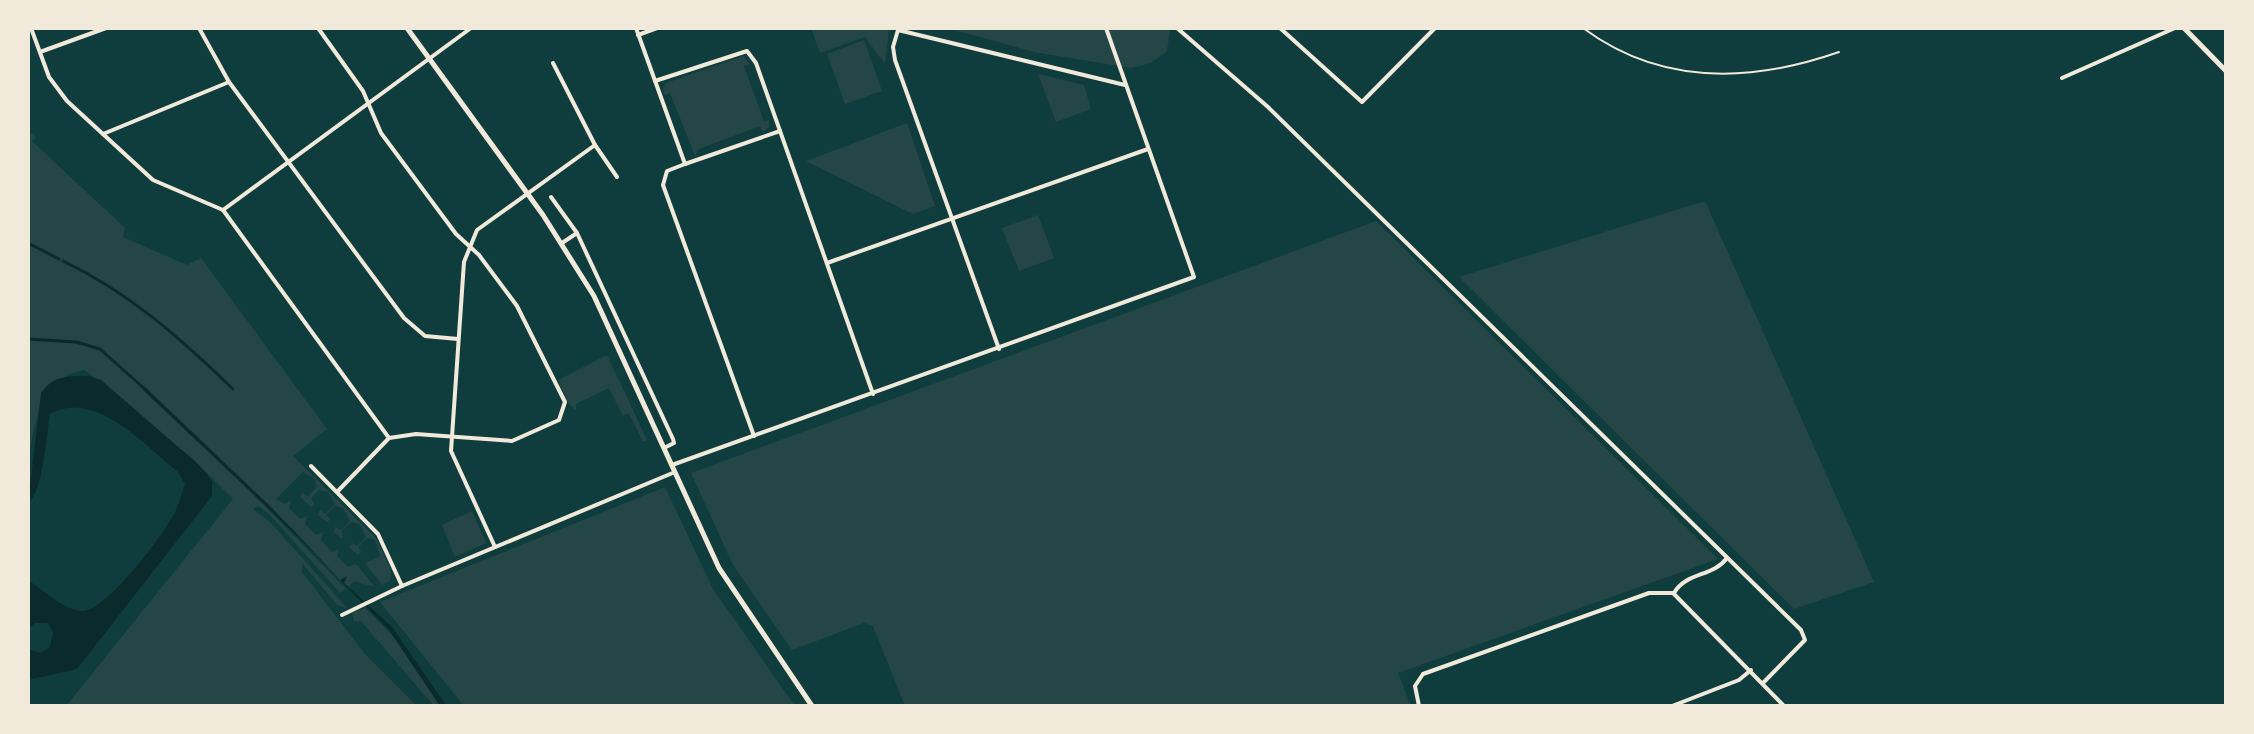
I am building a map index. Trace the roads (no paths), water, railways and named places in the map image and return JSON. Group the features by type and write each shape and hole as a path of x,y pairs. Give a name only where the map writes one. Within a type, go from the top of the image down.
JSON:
{"street":[{"path":"31,28 59,93 153,180 223,210 389,438"},
{"path":"40,52 106,28"},
{"path":"199,28 229,82 412,328 425,336 458,339"},
{"path":"318,28 369,103 381,133 456,234 517,306 565,407 559,420 523,439 416,434 389,438 337,492"},
{"path":"407,28 562,243 594,296 731,587 812,706"},
{"path":"223,210 471,28"},
{"path":"636,28 685,164"},
{"path":"638,35 657,28"},
{"path":"672,465 1194,277 1106,28"},
{"path":"1177,28 1268,107 1801,630 1805,640 1763,683"},
{"path":"1280,28 1362,102 1435,28"},
{"path":"2062,78 2175,28"},
{"path":"2184,28 2226,71"},
{"path":"999,349 895,60 893,47 898,30 1125,85"},
{"path":"655,81 747,51 756,63 873,394"},
{"path":"553,63 595,145 617,177"},
{"path":"103,134 229,82"},
{"path":"754,436 663,185 667,171 780,132"},
{"path":"495,547 452,458 458,339 468,245 477,230 595,145"},
{"path":"827,263 1148,149"},
{"path":"551,197 577,233 673,439 674,443 664,448"},
{"path":"562,243 577,233"},
{"path":"311,466 378,534 402,586"},
{"path":"342,615 402,586 675,472"},
{"path":"1674,593 1687,578 1721,567 1727,558"},
{"path":"1419,705 1416,681 1428,672 1649,593 1674,593 1784,706"},
{"path":"1672,706 1739,680 1751,670"}],"waterway":[{"path":"28,243 59,259"},
{"path":"63,261 132,302 194,352 233,389"},
{"path":"28,339 76,342 100,349 147,391"}]}
